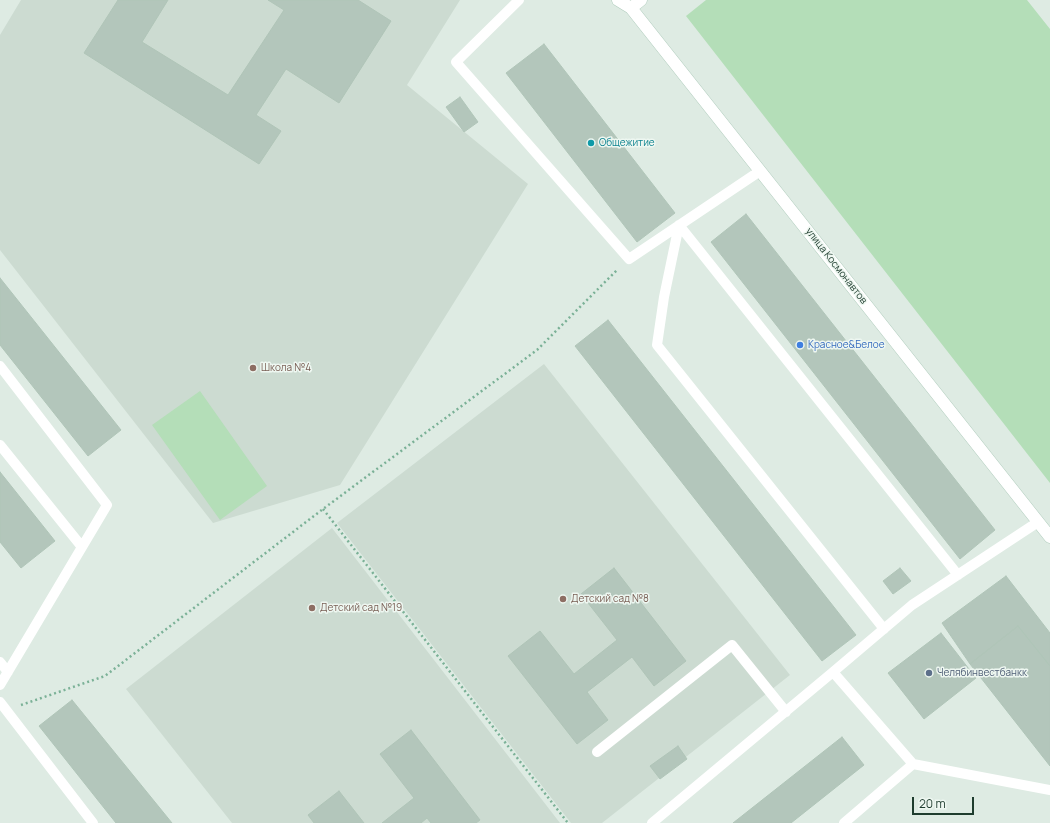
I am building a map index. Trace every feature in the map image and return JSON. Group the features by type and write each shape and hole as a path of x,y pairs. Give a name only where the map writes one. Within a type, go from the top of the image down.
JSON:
{"street":[{"name":"улица Космонавтов","path":"618,0 631,8 1050,537"},
{"path":"631,8 641,0"}],"lane":[{"path":"519,0 456,62 629,259 760,171"},
{"path":"680,224 958,575"},
{"path":"680,224 664,297 657,345 884,629"},
{"path":"0,366 107,505 0,685"},
{"path":"0,445 82,547"},
{"path":"652,823 834,672 912,605 1038,522"},
{"path":"597,752 732,645 786,712"},
{"path":"0,662 8,672"},
{"path":"834,672 913,764 1050,790"},
{"path":"3,706 93,823"},
{"path":"844,823 913,764"}],"path":[{"path":"3,706 105,676 323,509 537,350 629,259"},
{"path":"323,509 568,823"}],"shaded area":[{"name":"Школа №4","path":"21,0 460,0 407,85 528,184 340,485 213,523 0,250 0,35"},
{"name":"Детский сад №8","path":"544,364 790,675 602,823 571,823 337,523"},
{"name":"Детский сад №19","path":"332,528 560,823 232,823 126,689"}],"green space":[{"path":"706,0 1027,0 1050,29 1050,483 686,16"},
{"path":"200,391 267,486 220,520 152,425"}],"building":[{"path":"118,0 168,0 142,42 228,95 284,10 268,0 358,0 391,21 339,103 286,69 256,115 281,131 259,164 84,53"},
{"name":"Общежитие","path":"544,44 675,213 637,242 506,73"},
{"path":"460,97 478,122 464,132 446,107"},
{"path":"746,214 995,530 960,559 711,242"},
{"path":"0,278 121,430 88,456 0,345"},
{"path":"608,320 856,635 822,661 575,346"},
{"path":"0,472 55,541 21,568 0,542"},
{"path":"614,568 686,661 654,686 632,657 587,692 608,720 577,744 508,656 540,631 574,674 617,640 581,594"},
{"path":"900,568 911,581 893,594 883,581"},
{"path":"1006,576 1050,633 1050,666 1018,626 970,664 942,623"},
{"path":"1018,626 1050,666 1050,766 970,664"},
{"path":"941,633 976,678 924,719 888,673"},
{"path":"72,700 172,823 116,823 39,726"},
{"path":"411,730 480,820 476,823 431,823 427,818 421,823 382,823 414,798 380,754"},
{"path":"842,737 864,765 791,823 733,823"},
{"path":"678,746 687,759 660,779 650,766"},
{"path":"339,791 364,823 314,823 308,815"}],"place":[{"name":"Общежитие","path":"591,143"},
{"name":"Красное&Белое","path":"800,345"},
{"name":"Школа №4","path":"253,368"},
{"name":"Детский сад №8","path":"563,599"},
{"name":"Детский сад №19","path":"312,608"},
{"name":"Челябинвестбанкк","path":"929,673"}]}
